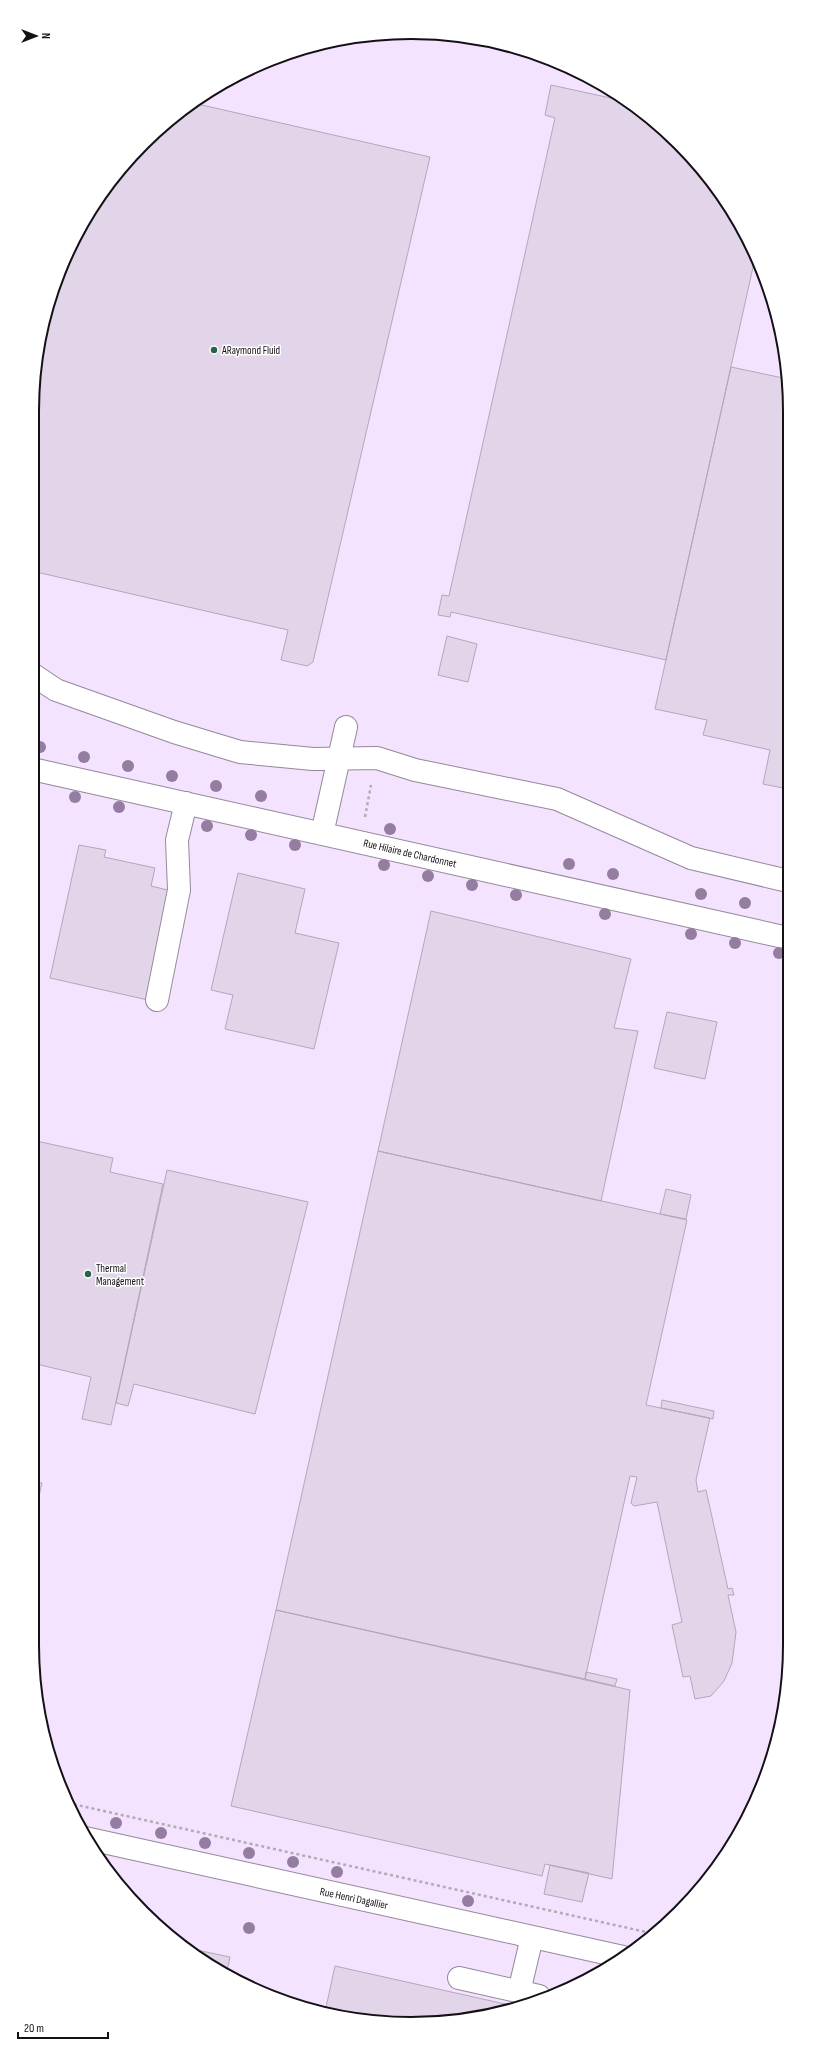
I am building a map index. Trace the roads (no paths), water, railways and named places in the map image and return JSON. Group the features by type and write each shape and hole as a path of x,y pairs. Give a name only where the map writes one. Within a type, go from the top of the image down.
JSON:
{"street":[{"path":"39,679 56,690 174,732 240,752 313,759 377,758 415,770 557,799 691,858 783,880"},
{"path":"322,834 346,727"},
{"name":"Rue Hilaire de Chardonnet","path":"39,771 783,937"},
{"path":"157,1000 179,890 177,840 186,803"},
{"name":"Rue Henri Dagallier","path":"95,1840 616,1955"},
{"path":"459,1978 529,1994 532,1937"}],"place":[{"name":"ARaymond Fluid","path":"214,350"},
{"name":"Thermal Management","path":"88,1274"}]}
